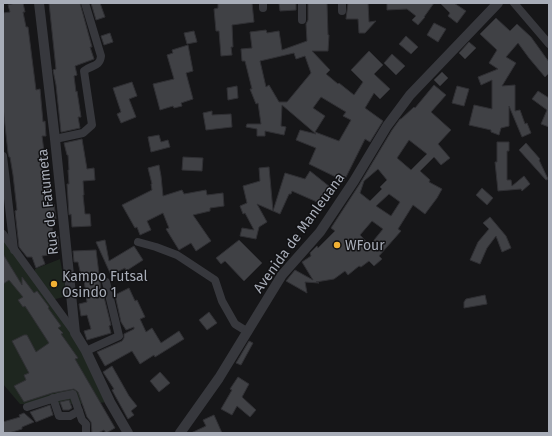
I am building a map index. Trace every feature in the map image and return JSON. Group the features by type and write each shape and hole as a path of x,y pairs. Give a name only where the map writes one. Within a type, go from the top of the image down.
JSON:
{"street":[{"name":"Rua de Fatumeta","path":"39,3 76,333 110,402 128,433"},
{"path":"55,140 83,133 92,125 84,71 99,64 101,61 101,56 85,3"},
{"path":"302,3 302,20"},
{"name":"Avenida de Manleuana","path":"180,433 219,378 282,275 320,232 354,181 387,126 410,95 498,3"},
{"path":"514,3 549,44"},
{"path":"3,156 5,189 14,251"},
{"path":"3,234 14,251 76,333"},
{"path":"138,242 177,255 215,280 222,301 235,324 248,332"},
{"path":"86,351 119,336 106,282"},
{"path":"27,407 54,398 73,394 82,420 86,424 86,433"},
{"path":"54,398 59,416 70,416 79,411"}],"shaded area":[{"path":"3,234 75,333 110,402 83,404 20,404 3,384"},
{"name":"Kampo Futsal Osindo 1","path":"60,259 67,296 52,300 35,272 35,269"}],"building":[{"path":"23,3 26,27 28,27 36,90 40,89 43,122 45,121 46,136 42,136 45,159 47,158 48,167 46,168 48,186 50,185 52,204 54,204 56,219 52,220 53,237 58,236 59,249 53,250 54,254 42,256 45,264 36,268 32,257 27,257 19,247 13,175 8,153 3,107 3,13 10,12 8,5"},
{"path":"49,3 80,3 94,59 75,66 77,75 74,76 81,117 78,117 80,128 62,132 53,70 56,69"},
{"path":"91,3 100,3 105,17 96,20"},
{"path":"218,3 252,3 254,22 232,25 232,55 221,56 219,31 216,31 214,9 218,8"},
{"path":"279,3 296,3 296,10 280,11"},
{"path":"308,3 327,3 329,35 328,51 312,51 330,70 326,74 354,95 363,82 351,70 369,51 383,65 374,74 390,89 380,99 374,93 365,108 383,121 370,142 365,139 344,181 309,164 316,148 296,140 300,130 316,134 282,105 281,126 286,127 284,135 265,131 265,136 257,136 257,129 246,127 247,124 261,124 258,103 256,104 250,89 252,89 245,61 242,61 241,49 252,48 250,32 266,30 267,33 279,31 282,50 307,41 306,24 308,20","holes":["294,53 296,59 305,56 311,73 287,102 279,102 269,85 266,87 260,61","321,97 346,112 343,116 351,120 339,141 315,132 325,116 313,108"]},
{"path":"348,3 368,3 369,22 376,21 365,33 359,33 358,19 346,19"},
{"path":"387,3 434,3 418,25 412,20 416,16 407,9 387,10"},
{"path":"440,3 454,3 466,11 457,23 448,16 450,13"},
{"path":"496,18 510,31 517,24 531,37 549,62 549,73 545,77 518,43 506,57 516,63 502,86 515,85 515,111 520,110 525,124 527,123 531,133 522,137 509,106 509,126 501,128 499,135 491,132 491,130 469,125 474,105 492,109 492,80 481,85 478,77 498,69 489,63 497,50 480,34"},
{"path":"434,23 446,29 438,42 427,35"},
{"path":"194,31 197,42 187,44 184,33"},
{"path":"110,33 113,42 104,45 101,36"},
{"path":"406,36 418,47 411,54 399,44"},
{"path":"469,42 476,48 465,59 459,53"},
{"path":"188,45 193,71 186,73 193,99 181,103 182,106 174,108 173,106 160,110 153,84 174,79 167,55 173,53 172,50"},
{"path":"392,54 405,66 396,75 384,63"},
{"path":"442,72 448,78 440,86 434,80"},
{"path":"132,82 137,96 129,99 136,117 121,123 117,114 121,112 113,88"},
{"path":"434,85 446,95 431,112 451,130 438,144 450,158 441,165 434,157 420,171 430,180 429,182 442,189 437,198 425,214 413,205 398,229 401,231 379,256 382,259 374,266 369,261 361,267 359,266 348,275 345,271 334,279 316,282 319,283 305,282 307,293 286,281 295,270 313,280 302,262 311,256 310,253 317,246 318,248 335,231 331,228 392,130 400,119 414,107 415,108","holes":["409,140 427,154 411,170 397,158","378,169 387,180 380,187 382,189 370,201 360,193 364,181","389,194 400,202 391,216 376,206","372,221 383,229 370,245 360,235"]},
{"path":"237,86 238,98 228,100 227,88"},
{"path":"457,86 469,89 464,106 452,103"},
{"path":"538,91 549,98 549,127 541,124 547,110 532,99"},
{"path":"212,111 212,115 231,114 232,127 206,130 203,113"},
{"path":"159,135 161,142 168,140 170,147 151,152 148,137"},
{"path":"82,139 87,169 94,168 95,180 83,181 85,214 90,214 91,226 72,227 71,214 69,215 67,184 69,184 68,155 64,143"},
{"path":"497,142 509,142 509,151 507,151 507,180 511,180 512,186 524,176 530,184 522,191 521,189 498,191 495,162 497,162"},
{"path":"526,143 540,159 539,160 548,179 546,180 519,150"},
{"path":"183,157 203,158 202,171 182,170"},
{"path":"159,165 163,196 182,190 184,194 206,190 207,195 223,193 224,206 210,208 210,211 193,215 211,241 196,251 191,243 179,250 166,229 169,228 163,213 147,221 151,230 140,235 137,227 135,228 122,205 152,190 148,168"},
{"path":"269,167 273,211 257,204 267,222 259,227 256,239 240,236 242,228 254,230 245,213 243,214 240,206 247,203 243,186 260,181 259,168"},
{"path":"310,171 335,191 327,201 322,196 317,202 292,191 291,194 289,194 280,214 273,211 285,173 305,179"},
{"path":"482,188 493,198 487,205 476,195"},
{"path":"490,217 506,236 511,248 502,252 496,236 487,248 480,264 470,260 478,242 489,229 483,223"},
{"path":"105,240 109,261 134,246 143,260 126,271 125,268 111,275 96,242"},
{"path":"239,240 262,263 244,281 225,261 221,264 216,258"},
{"path":"96,250 102,298 104,297 111,325 109,326 111,333 87,340 84,331 91,329 87,315 81,316 79,304 87,302 84,280 82,280 78,262 74,262 73,251"},
{"path":"3,254 22,285 22,277 34,293 37,291 49,307 48,308 61,326 58,328 63,333 61,334 78,358 75,359 115,428 106,433 104,430 98,433 92,433 91,422 87,417 78,392 74,389 52,393 24,402 14,386 26,380 24,375 29,373 12,341 27,335 36,352 49,343 25,306 23,307 18,300 23,297 9,280 3,284"},
{"path":"129,288 135,301 137,300 145,317 140,319 146,332 152,328 161,343 179,331 184,339 155,357 154,355 140,364 132,351 105,366 97,352 122,341 124,334 134,329 134,327 126,330 121,322 115,295"},
{"path":"485,295 487,304 464,308 464,302 466,299"},
{"path":"209,312 217,323 207,330 199,320"},
{"path":"249,341 253,343 241,365 236,363"},
{"path":"112,366 129,396 137,406 131,411 134,415 128,419 112,390 114,389 103,372"},
{"path":"160,372 170,383 159,392 150,381"},
{"path":"238,377 249,384 242,397 256,410 250,417 237,406 232,415 221,409 232,390 230,389"},
{"path":"69,400 72,408 69,410 63,410 60,402"},
{"path":"50,405 53,415 36,422 30,412"},
{"path":"24,413 34,422 22,427 22,429 9,433 3,433 3,422 20,417 19,415"},
{"path":"214,415 222,433 191,433 206,426 203,420"}],"place":[{"name":"WFour","path":"337,245"},
{"name":"Kampo Futsal Osindo 1","path":"54,284"}]}
